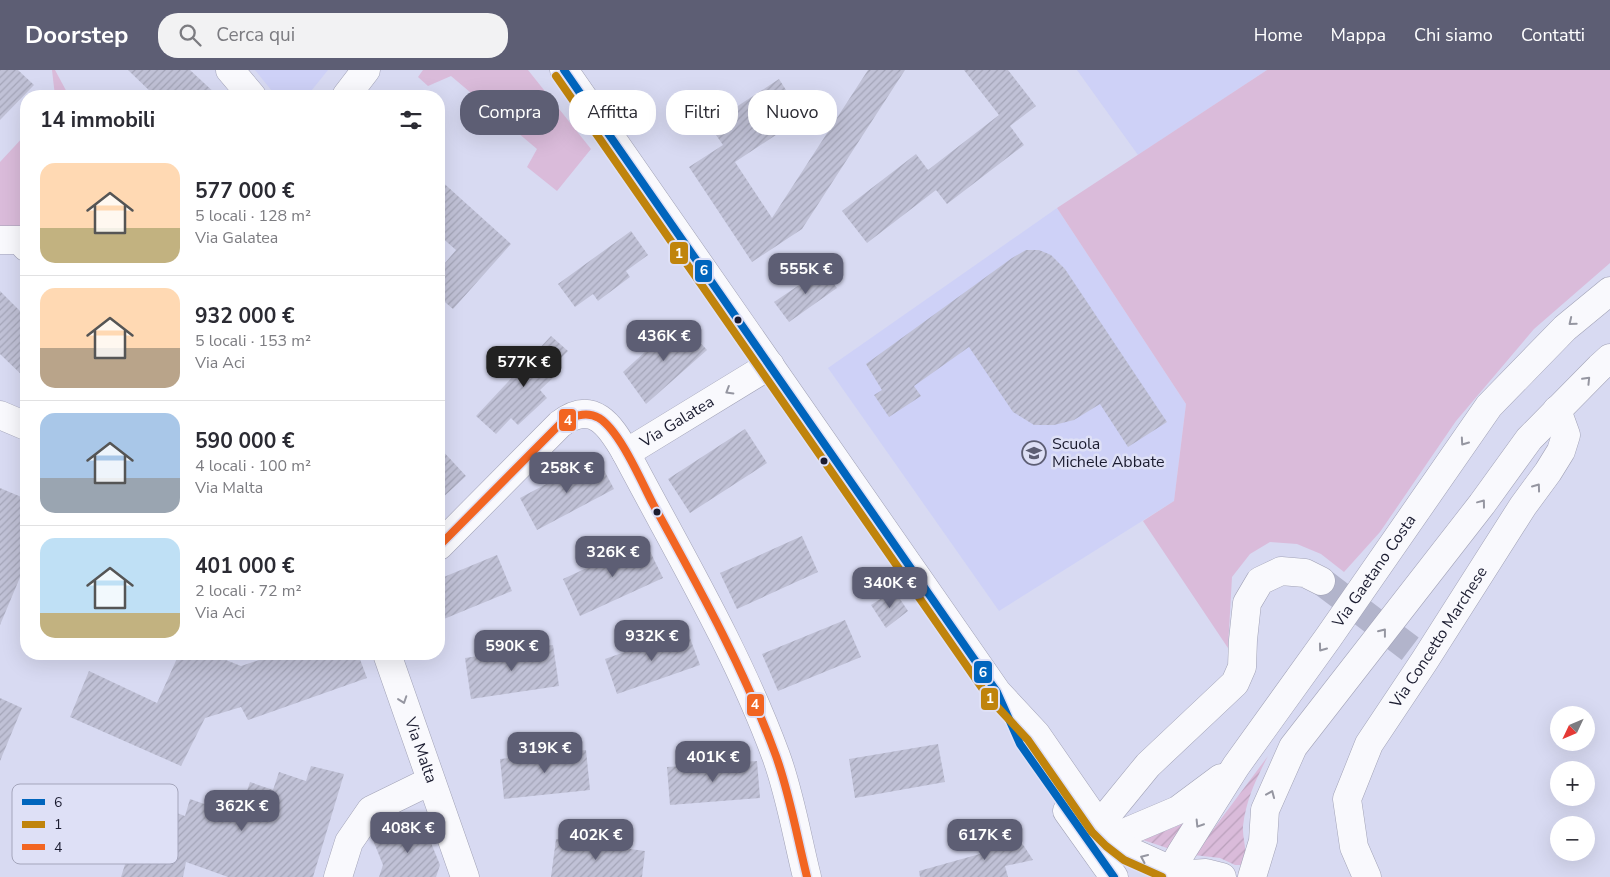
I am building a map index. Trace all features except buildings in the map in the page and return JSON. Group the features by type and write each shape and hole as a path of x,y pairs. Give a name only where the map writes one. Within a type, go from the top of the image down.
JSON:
{"street":[{"path":"230,70 247,90"},
{"path":"351,90 366,70"},
{"path":"564,70 997,692 1036,734 1106,831 1129,851 1178,874 1206,873 1222,877"},
{"name":"Via Gaetano Costa","path":"1178,874 1236,766 1328,638 1489,406 1565,328 1610,291"},
{"path":"1252,877 1263,841 1264,810 1293,747 1482,504 1529,439 1610,358"},
{"name":"Via Galatea","path":"445,540 569,417 580,414 600,419 609,426 626,453 770,365"},
{"name":"Via Concetto Marchese","path":"1367,877 1354,847 1347,799 1369,744 1523,506 1561,451 1566,434 1557,410"},
{"path":"0,414 20,423"},
{"path":"626,453 730,648 759,713 786,788 807,877"},
{"path":"1106,831 1148,765 1235,683 1242,666 1242,640 1247,603 1260,581 1281,571 1304,574 1321,581"},
{"name":"Via Malta","path":"389,660 465,877"},
{"path":"997,692 1020,744 1114,877"},
{"path":"1106,831 1178,810 1236,766"},
{"path":"338,877 349,842 371,810 418,787 432,784"},
{"path":"1263,841 1272,877"}],"shaded area":[{"path":"52,70 55,70 66,90 54,90"},
{"path":"255,70 328,70 312,90 271,90"},
{"path":"423,70 528,70 544,90 467,90 451,76 428,86 418,77"},
{"path":"1077,70 1267,70 1138,155"},
{"path":"1267,70 1610,70 1610,263 1534,329 1456,421 1380,532 1344,572 1321,554 1297,544 1270,542 1250,554 1232,577 1228,648 1143,521 1174,501 1186,404 1057,208"},
{"path":"559,109 569,121 569,135 580,135 591,149 557,191 527,167 537,149 521,135 559,135"},
{"path":"20,140 20,226 0,228 0,162"},
{"name":"Scuola Michele Abbate","path":"1057,208 1186,404 1174,501 999,611 828,368"},
{"path":"1268,756 1246,807 1243,826 1245,860 1243,865 1235,865 1220,858 1194,855"},
{"path":"1195,815 1170,849 1143,840 1180,825"}],"tunnel":[{"path":"1321,581 1425,660"}],"transit line":[{"name":"6","path":"564,70 997,692 1020,744 1114,877"},
{"name":"1","path":"556,76 989,698 1028,740 1092,832 1124,860 1162,877"},
{"name":"4","path":"445,540 560,424 574,417 584,415 594,416 607,424 629,457 750,691 781,771 807,877"}],"place":[{"name":"Scuola Michele Abbate","path":"1034,453"}]}
